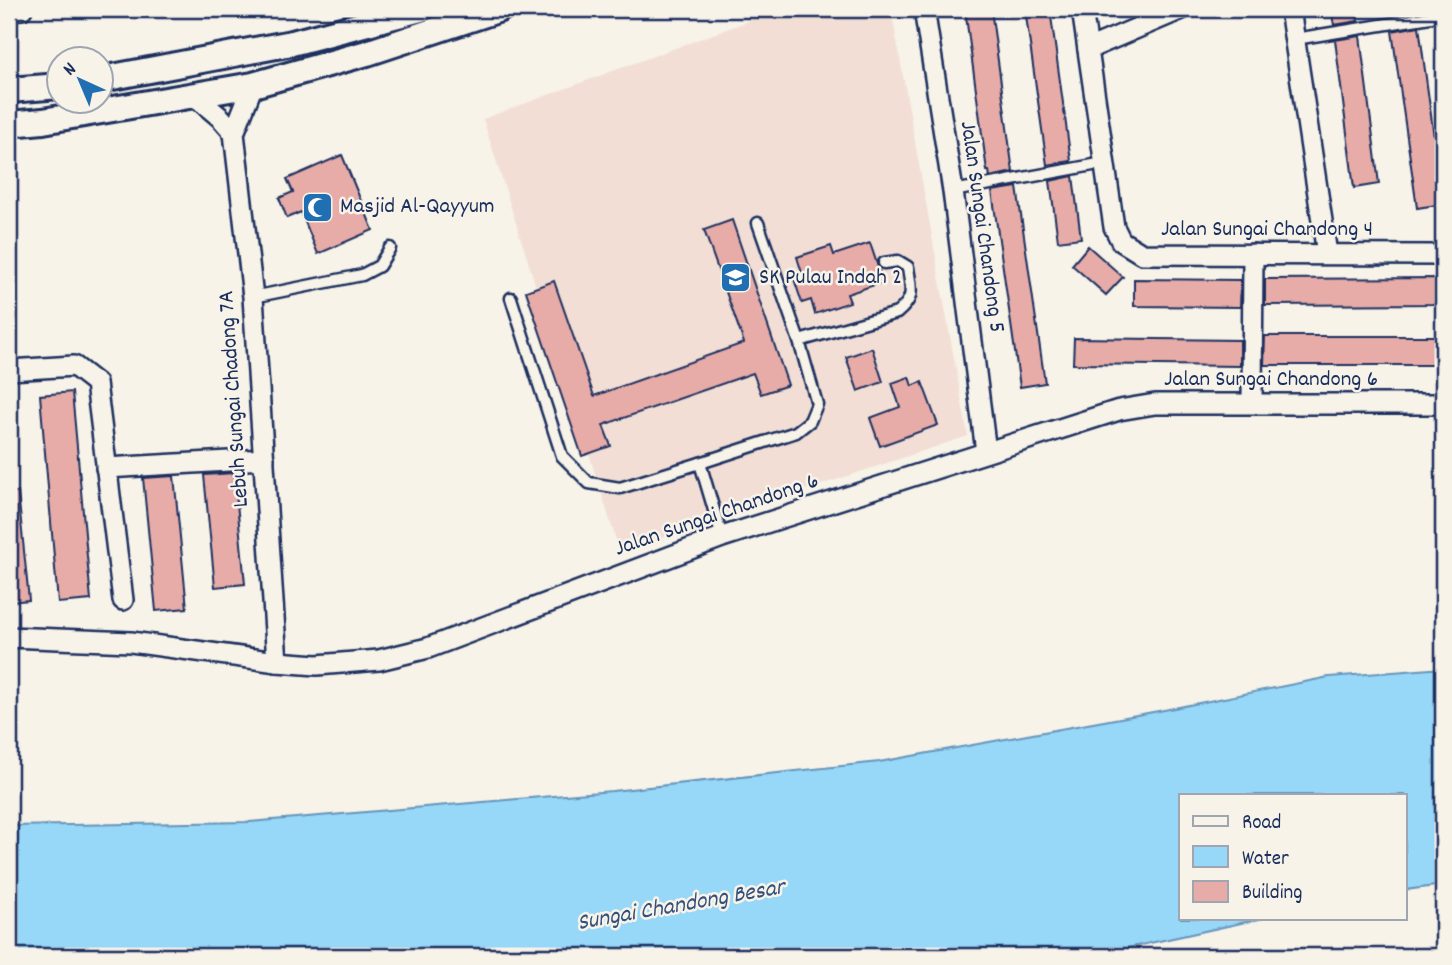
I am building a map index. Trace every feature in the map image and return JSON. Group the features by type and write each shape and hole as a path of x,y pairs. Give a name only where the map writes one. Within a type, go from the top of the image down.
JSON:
{"street":[{"path":"9,10 22,9"},
{"path":"116,76 292,43 421,9"},
{"path":"9,124 43,121 253,85 367,53 473,13 500,9"},
{"name":"Jalan Sungai Chandong 5","path":"924,9 953,191 986,452"},
{"name":"Jalan Sungai Chandong 4","path":"1082,9 1114,227 1121,241 1142,254 1443,255"},
{"path":"1088,49 1182,9"},
{"path":"1290,9 1327,254"},
{"path":"195,96 234,133 253,85"},
{"path":"9,90 46,87"},
{"name":"Lebuh Sungai Chadong 7A","path":"234,133 253,297 276,662"},
{"path":"1251,403 1253,254"},
{"path":"9,370 74,366 96,383 123,600"},
{"name":"Jalan Sungai Chandong 6","path":"9,637 131,642 317,665 379,660 428,648 722,537 1119,410 1155,404 1443,404"},
{"path":"106,468 264,459"}],"lane":[{"path":"1294,39 1443,15"},
{"path":"953,191 1104,163"},
{"path":"511,298 562,456 589,484 620,488 796,432 810,421 817,404 799,341 758,223"},
{"path":"253,297 362,275 379,266 390,248"},
{"path":"799,341 897,313 908,304 912,294 908,267 898,261 884,263"},
{"path":"700,463 722,537"}],"shaded area":[{"name":"SK Pulau Indah 2","path":"781,9 891,9 968,436 620,552 483,119"}],"water":[{"name":"Sungai Chandong Besar","path":"1443,668 1443,885 1406,890 1406,794 1179,794 1179,920 1255,920 1091,956 9,956 9,826 249,822 612,791 879,762 1329,677"}],"building":[{"path":"965,9 991,9 1013,172 990,177 987,171"},
{"path":"1025,9 1050,9 1071,161 1047,165"},
{"path":"1331,9 1356,9 1358,21 1334,25"},
{"path":"1389,9 1415,9 1415,12 1390,16"},
{"path":"1419,26 1443,204 1417,208 1392,31"},
{"path":"1360,36 1379,184 1354,188 1335,40"},
{"path":"342,155 373,230 318,254 301,212 287,218 279,198 293,192 287,179"},
{"path":"1073,176 1081,238 1058,241 1050,181"},
{"path":"1017,187 1045,383 1020,387 992,191"},
{"path":"732,220 788,385 761,394 753,373 603,425 611,446 582,456 526,291 554,281 594,396 744,343 704,230"},
{"path":"870,243 883,282 847,294 850,302 815,314 811,300 802,303 793,276 802,273 797,257 831,246 834,255"},
{"path":"1088,246 1123,277 1106,295 1072,265"},
{"path":"1443,278 1443,304 1265,305 1265,279"},
{"path":"1134,279 1241,280 1240,307 1134,306"},
{"path":"1265,336 1443,336 1443,365 1264,365"},
{"path":"1074,338 1240,340 1240,366 1073,364"},
{"path":"872,348 883,382 858,391 846,357"},
{"path":"909,377 912,386 922,382 938,425 880,446 870,418 900,407 892,383"},
{"path":"72,392 91,600 58,603 40,395"},
{"path":"234,473 245,584 215,587 204,475"},
{"path":"174,476 187,608 156,611 143,478"},
{"path":"18,492 29,600 9,602 9,493"}],"place":[{"name":"Masjid Al-Qayyum","path":"317,207"},
{"name":"SK Pulau Indah 2","path":"736,278"}]}
